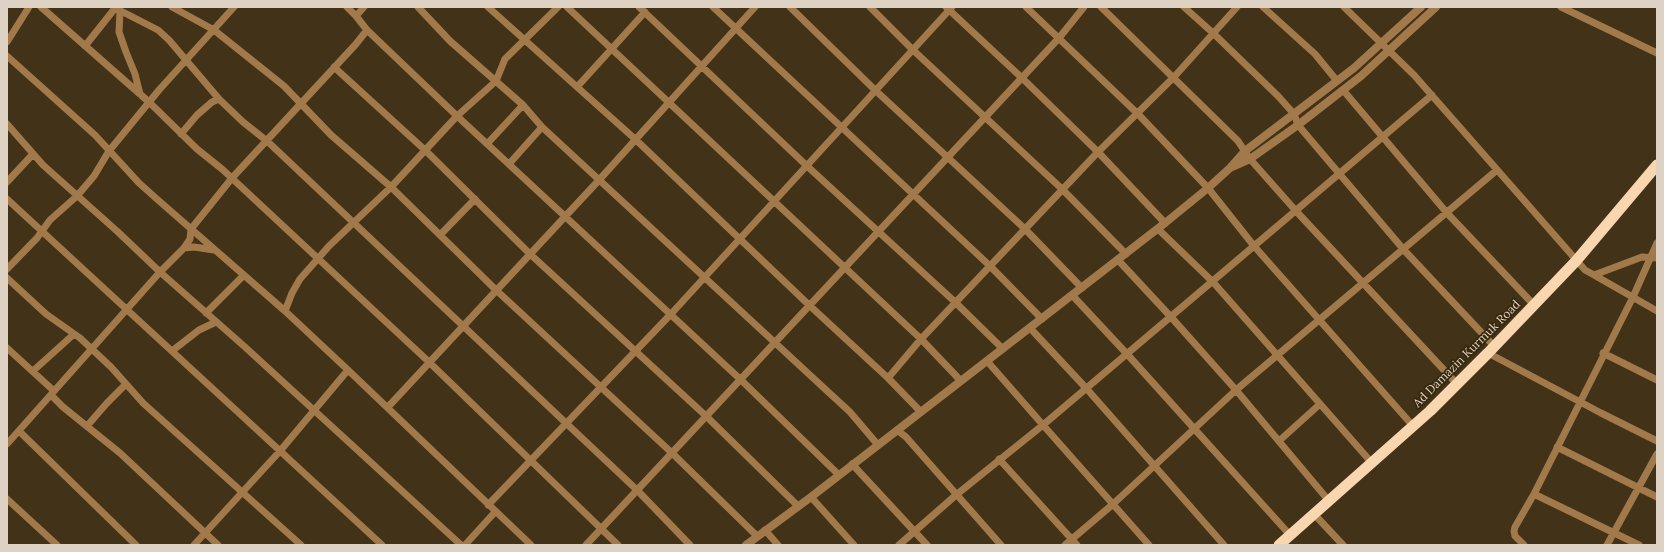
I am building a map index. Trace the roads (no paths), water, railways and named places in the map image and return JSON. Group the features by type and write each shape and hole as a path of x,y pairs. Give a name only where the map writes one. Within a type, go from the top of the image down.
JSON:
{"highway":[{"name":"Ad Damazin Kurmuk Road","path":"1279,545 1372,463 1457,384 1491,350 1576,261 1657,165"}],"street":[{"path":"7,42 30,7"},
{"path":"41,7 149,102 181,134 232,178 430,362 618,545"},
{"path":"172,7 214,30 267,72 331,135 391,187 496,290 600,388 672,453 757,536"},
{"path":"7,269 28,249 50,220 77,196 94,176 110,151 149,102 234,7"},
{"path":"347,7 367,30 457,116 740,379 839,475"},
{"path":"356,16 364,7"},
{"path":"418,7 450,40 523,106 542,127 600,179 704,278 850,412 878,445"},
{"path":"488,7 525,39 577,88 636,139 809,305 888,378 921,412"},
{"path":"286,311 292,293 300,279 353,223 426,151 457,116 496,81 505,59 558,7"},
{"path":"567,7 773,202 921,339 961,381"},
{"path":"713,7 990,266 1042,319"},
{"path":"388,407 600,179 755,7"},
{"path":"790,7 875,90 948,156 1025,229 1082,288"},
{"path":"870,7 913,50 986,116 1062,189 1126,254"},
{"path":"1026,7 1138,114 1208,188 1254,246 1412,426"},
{"path":"586,545 912,194 1022,78 1059,38 1084,7"},
{"path":"1101,7 1238,141 1244,151 1296,211 1457,384"},
{"path":"1184,7 1214,33 1278,96 1294,114 1298,125 1339,174 1491,350 1579,401 1657,441"},
{"path":"888,378 955,302 1098,152 1174,77 1237,7"},
{"path":"1263,7 1315,54 1337,81"},
{"path":"1344,7 1382,43 1432,95 1585,270 1657,311"},
{"path":"746,545 811,497 1158,229 1208,188 1230,168 1244,151 1337,81 1382,43 1421,7"},
{"path":"1230,168 1250,158 1298,125 1343,90 1436,7"},
{"path":"1561,7 1657,53"},
{"path":"488,505 704,278 739,238 913,50 949,8 1098,152 1165,223"},
{"path":"85,46 117,9"},
{"path":"117,9 158,30 169,40 219,99 243,122 267,141 637,490 690,545"},
{"path":"117,9 119,32 135,74 140,94"},
{"path":"577,88 612,50 642,10 807,166 955,302 1003,349"},
{"path":"7,444 160,272 184,248 190,239 191,229 232,178 356,44 367,30"},
{"path":"7,56 95,135 139,183 286,311 531,545"},
{"path":"334,67 426,151 530,254 636,350 798,506"},
{"path":"1343,90 1447,213 1534,305"},
{"path":"899,545 956,495 1043,425 1213,282 1432,95"},
{"path":"181,134 197,115 212,102 219,99"},
{"path":"487,144 523,106"},
{"path":"7,124 33,154 77,196 460,545"},
{"path":"509,164 542,127"},
{"path":"7,182 33,154"},
{"path":"1065,545 1074,542 1112,504 1236,390 1404,250 1497,170"},
{"path":"7,199 382,545"},
{"path":"440,235 475,199"},
{"path":"1158,229 1213,282 1372,463"},
{"path":"1523,545 1515,536 1515,527 1534,494 1603,353 1654,257 1657,243"},
{"path":"184,248 198,247 215,250"},
{"path":"1594,275 1642,257 1654,257"},
{"path":"1118,260 1236,390 1329,501"},
{"path":"206,313 244,275"},
{"path":"7,278 46,314 92,349 154,413 243,491 301,545"},
{"path":"1072,295 1195,428 1290,535"},
{"path":"172,351 199,330 216,322"},
{"path":"1030,328 1086,388 1224,545"},
{"path":"33,371 74,334"},
{"path":"7,348 33,371 53,393 63,407 120,453 218,545"},
{"path":"1603,353 1657,380"},
{"path":"987,361 1149,545"},
{"path":"194,545 280,452 348,370"},
{"path":"87,426 126,384"},
{"path":"1279,441 1320,404"},
{"path":"897,430 906,437 1001,545"},
{"path":"18,431 136,545"},
{"path":"1558,447 1657,497"},
{"path":"1607,545 1657,454"},
{"path":"999,459 1074,542"},
{"path":"852,464 927,545"},
{"path":"1534,494 1639,545"},
{"path":"811,497 854,545"},
{"path":"7,499 57,545"},
{"path":"465,545 495,512"},
{"path":"1314,514 1343,545"},
{"path":"765,530 778,545"}]}
